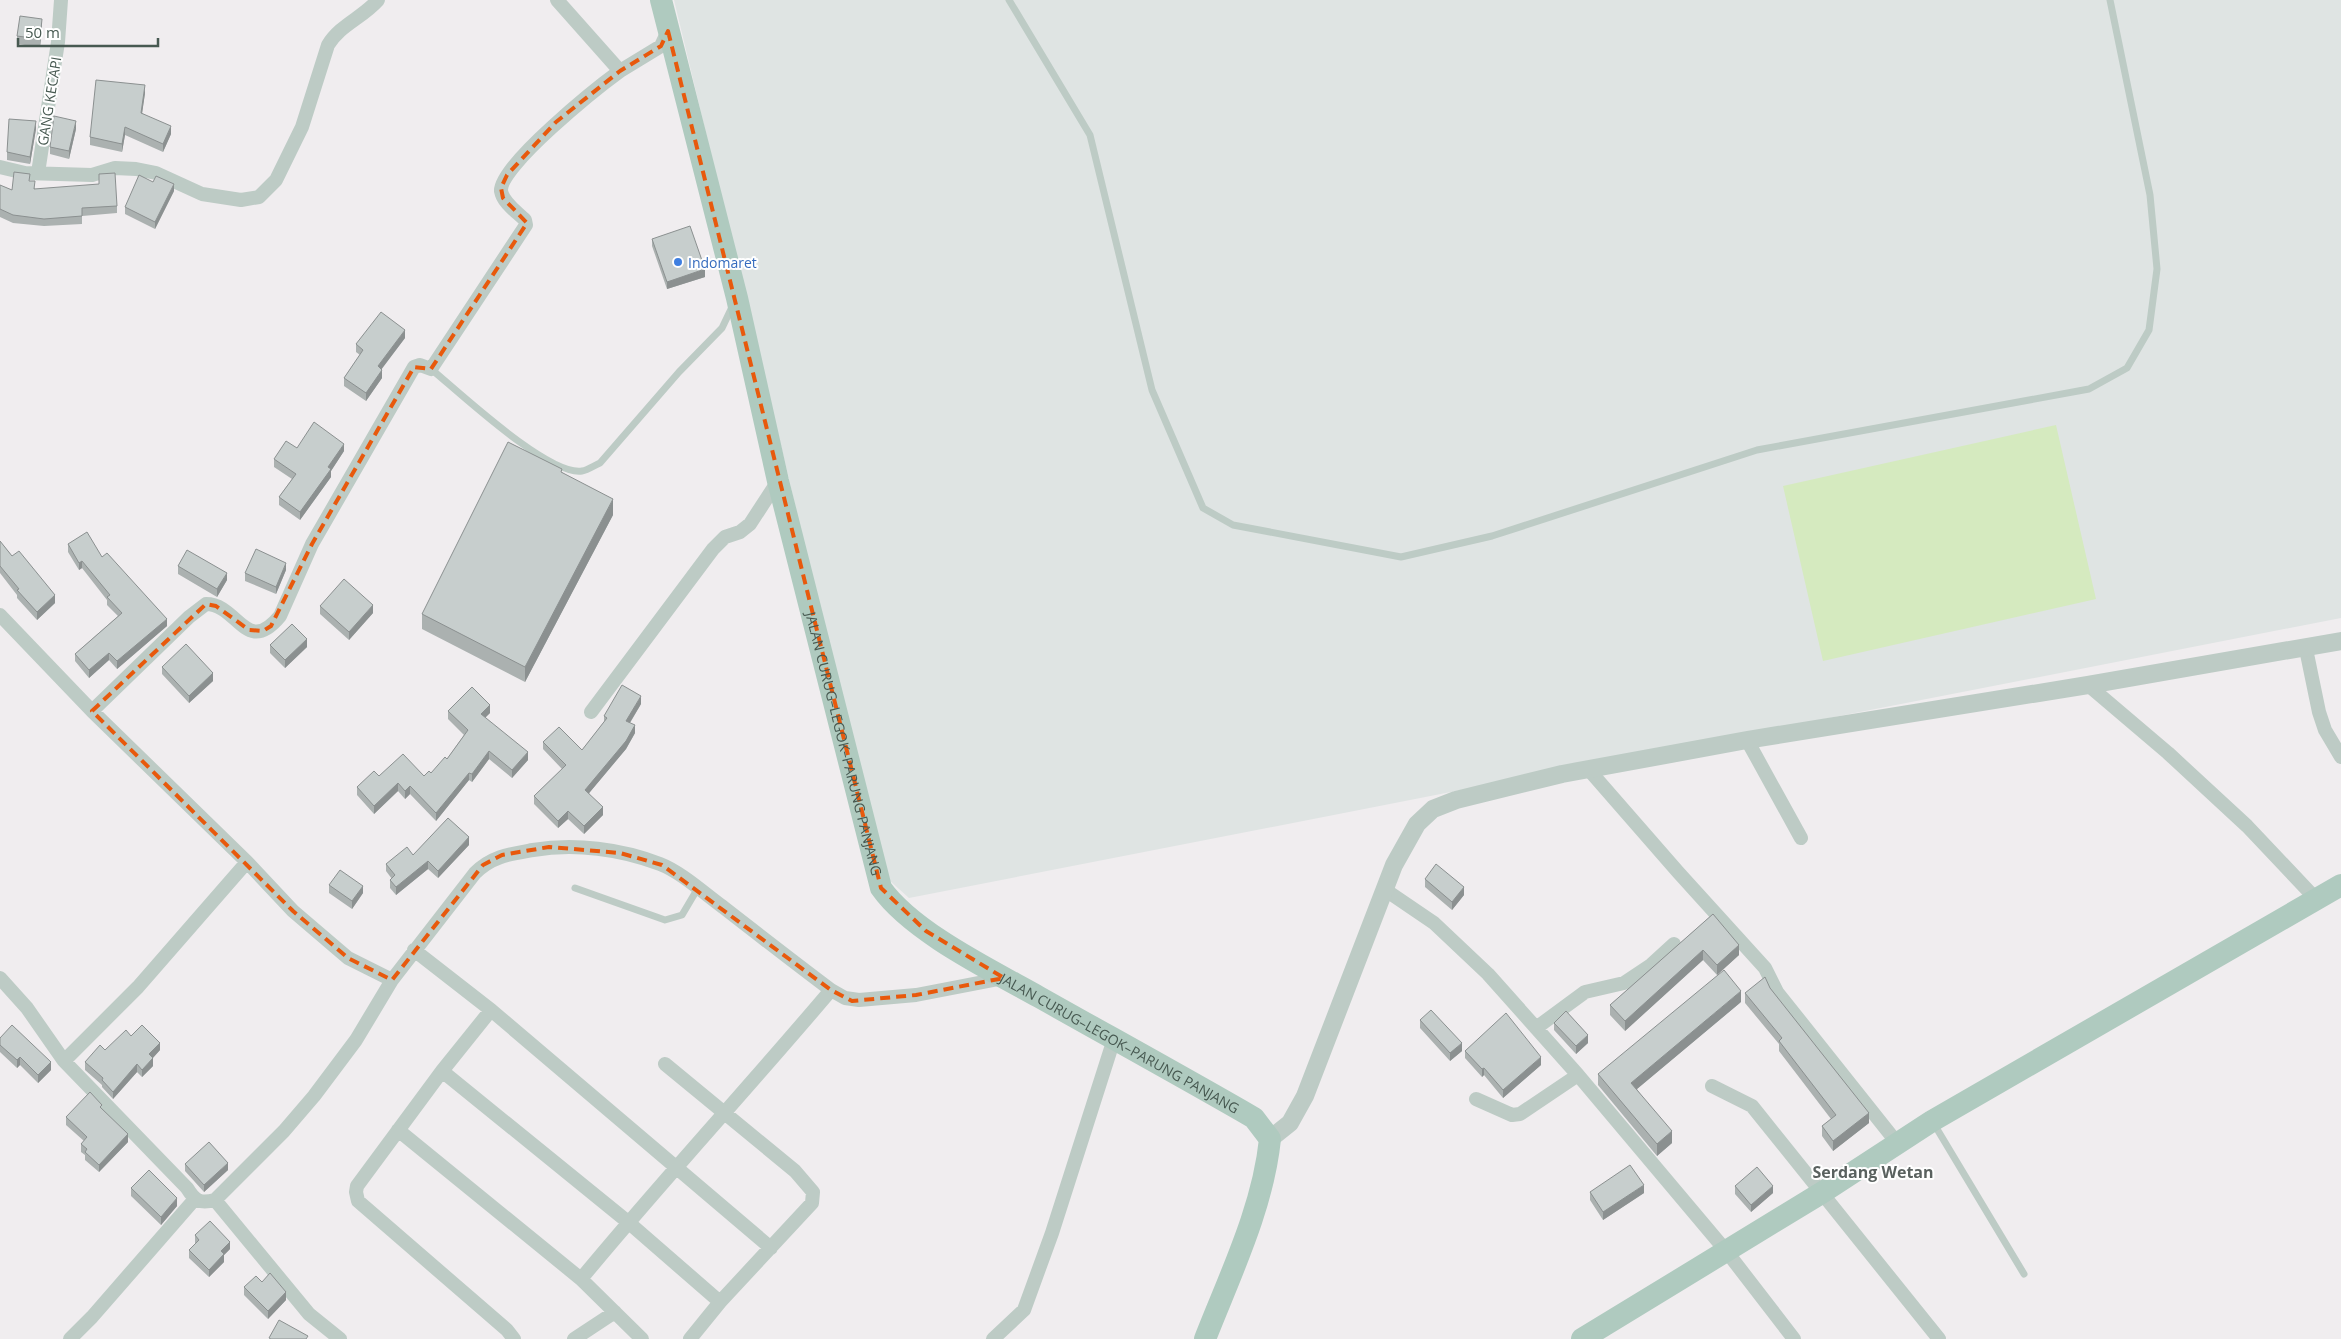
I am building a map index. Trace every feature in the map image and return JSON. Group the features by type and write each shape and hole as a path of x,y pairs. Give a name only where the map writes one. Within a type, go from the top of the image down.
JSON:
{"main road":[{"name":"JALAN CURUG–LEGOK–PARUNG PANJANG","path":"661,0 737,298 778,481 881,888 889,899 916,924 1004,978 1254,1118 1270,1139"},
{"path":"1582,1339 1727,1252 1932,1121 2341,885"},
{"path":"1205,1339 1249,1225 1261,1185 1270,1139"}],"street":[{"name":"GANG KECAPI","path":"38,172 58,42 61,0"},
{"path":"0,167 25,173 92,175 115,168 136,169 156,173 202,194 241,200 260,197 276,180 302,128 328,45 341,28 363,14 378,0"},
{"path":"557,0 620,71"},
{"path":"92,711 198,608 206,604 216,606 249,630 263,631 272,626 280,616 312,544 414,367 420,365 431,369 526,225 525,220 503,198 501,188 507,175 556,122 620,71 661,46 668,32"},
{"path":"591,712 707,555 725,537 740,532 750,524 778,481"},
{"path":"0,615 92,711 247,862 293,911 348,958 392,980"},
{"path":"1270,1139 1290,1123 1305,1096 1384,889 1405,842 1417,824 1433,808 1456,800 1590,770 1747,740 2088,685 2341,641"},
{"path":"2306,648 2319,712 2325,730 2341,757"},
{"path":"2088,685 2168,752 2247,826 2316,899"},
{"path":"1747,740 1801,838"},
{"path":"1590,770 1678,872 1765,968 1777,992 1898,1144"},
{"path":"0,978 27,1008 64,1061 187,1188 194,1200 204,1204 215,1200 284,1131 314,1096 356,1040 392,980 414,950 475,873 491,860 502,855 549,848 583,848 620,852 662,865 698,888 845,998 859,1000 916,995 1004,978"},
{"path":"64,1061 138,987 247,862"},
{"path":"1384,889 1434,923 1488,974 1578,1075 1727,1252 1794,1339"},
{"path":"1536,1028 1585,992 1624,983 1651,965 1674,944"},
{"path":"414,950 491,1010 771,1248"},
{"path":"581,1279 628,1222 677,1169 832,990"},
{"path":"491,1010 398,1130 357,1186 356,1192 358,1202 507,1330 514,1339"},
{"path":"993,1339 1024,1310 1052,1233 1114,1039"},
{"path":"665,1064 795,1172 813,1192 812,1203 720,1302 690,1339"},
{"path":"442,1071 628,1222 720,1302"},
{"path":"1476,1099 1512,1115 1520,1114 1578,1075"},
{"path":"1712,1086 1752,1106 1940,1339"},
{"path":"398,1130 581,1279 642,1339"},
{"path":"70,1339 92,1317 194,1200"},
{"path":"215,1200 309,1314 340,1339"},
{"path":"574,1339 615,1312"}],"lane":[{"path":"1009,0 1090,135 1152,390 1203,508 1233,525 1401,557 1492,536 1757,450 2090,389 2127,368 2148,330 2157,269 2150,195 2110,0"},
{"path":"431,369 544,460 568,469 582,471 600,463 679,372 722,328 737,298"},
{"path":"575,888 665,920 682,915 698,888"},
{"path":"1932,1121 2024,1274"}],"highlighted area":[{"path":"668,31 881,888 926,931 1004,978 916,995 852,1001 831,990 662,865 620,853 549,847 502,855 483,865 392,980 348,958 293,911 92,711 206,604 216,606 249,630 263,631 271,626 312,544 414,367 431,369 527,223 503,198 501,188 507,175 556,122 620,71 661,46"}],"shaded area":[{"path":"674,0 2341,0 2341,618 909,898 879,871 789,479"}],"green space":[{"path":"2056,425 2096,599 1823,661 1783,486"}],"building":[{"path":"20,16 42,19 40,39 17,36"},
{"path":"96,80 145,85 141,113 171,126 163,144 125,127 122,144 90,137"},
{"path":"54,116 76,121 69,151 50,147"},
{"path":"9,119 36,121 30,157 7,152"},
{"path":"14,172 30,174 29,181 35,181 34,189 99,184 99,174 115,173 117,206 82,208 82,216 44,219 13,215 0,209 0,185 12,190"},
{"path":"139,175 153,182 156,176 174,184 155,222 125,207"},
{"name":"Indomaret","path":"690,226 705,269 667,282 652,239"},
{"path":"381,312 405,330 378,366 382,370 366,393 344,378 363,350 356,344"},
{"path":"314,422 344,444 328,467 331,469 300,512 279,497 296,474 274,459 286,441 297,448"},
{"path":"508,442 562,469 561,472 613,499 525,667 422,614"},
{"path":"87,532 102,557 107,553 167,619 117,661 109,653 89,670 75,654 122,613 107,597 110,595 82,561 79,563 68,544"},
{"path":"0,541 12,556 19,551 55,595 37,612 17,590 19,589 0,566"},
{"path":"256,549 286,563 276,587 245,573"},
{"path":"187,550 227,573 217,589 178,566"},
{"path":"344,579 373,605 349,632 320,606"},
{"path":"292,624 307,639 285,660 270,645"},
{"path":"186,644 213,673 189,696 162,667"},
{"path":"622,685 641,696 626,721 635,725 626,741 585,790 603,807 584,826 568,811 558,821 534,796 566,765 543,742 559,727 582,750 607,718 604,716"},
{"path":"472,687 490,705 481,714 528,752 512,770 489,751 472,774 469,773 436,813 410,786 405,791 398,783 374,806 357,787 374,771 379,776 403,754 424,776 429,771 431,773 445,757 447,759 468,730 448,711"},
{"path":"448,818 469,837 438,871 428,861 396,887 390,880 395,875 386,864 407,847 413,855"},
{"path":"1436,864 1464,887 1452,902 1425,879"},
{"path":"340,870 363,886 352,901 329,885"},
{"path":"1713,914 1739,945 1717,965 1703,950 1625,1021 1610,1005"},
{"path":"1724,970 1741,991 1631,1083 1672,1131 1657,1144 1598,1074"},
{"path":"1765,977 1770,988 1869,1113 1833,1141 1822,1126 1836,1115 1779,1041 1782,1038 1745,993"},
{"path":"1431,1010 1462,1043 1450,1053 1420,1020"},
{"path":"1566,1011 1588,1035 1576,1046 1554,1023"},
{"path":"1506,1013 1541,1057 1503,1090 1484,1068 1482,1069 1465,1051"},
{"path":"12,1025 51,1062 38,1075 20,1057 17,1060 0,1045 0,1038"},
{"path":"142,1025 160,1043 149,1054 153,1058 142,1070 137,1064 113,1092 102,1080 103,1078 85,1062 100,1045 105,1050 126,1030 131,1036"},
{"path":"90,1092 102,1105 100,1107 128,1134 99,1165 85,1152 87,1149 81,1144 87,1137 66,1117"},
{"path":"209,1142 228,1163 204,1185 185,1164"},
{"path":"1630,1165 1644,1185 1603,1212 1590,1192"},
{"path":"1757,1167 1773,1186 1751,1205 1735,1186"},
{"path":"149,1170 177,1198 161,1217 131,1188"},
{"path":"210,1221 230,1242 221,1251 224,1254 209,1270 189,1250 199,1240 195,1235"},
{"path":"270,1273 286,1292 268,1311 244,1287 256,1276 262,1282"},
{"path":"279,1320 308,1336 306,1339 269,1338"}],"place":[{"name":"Indomaret","path":"678,262"}],"district":[{"name":"Serdang Wetan","path":"1873,1172"}]}
